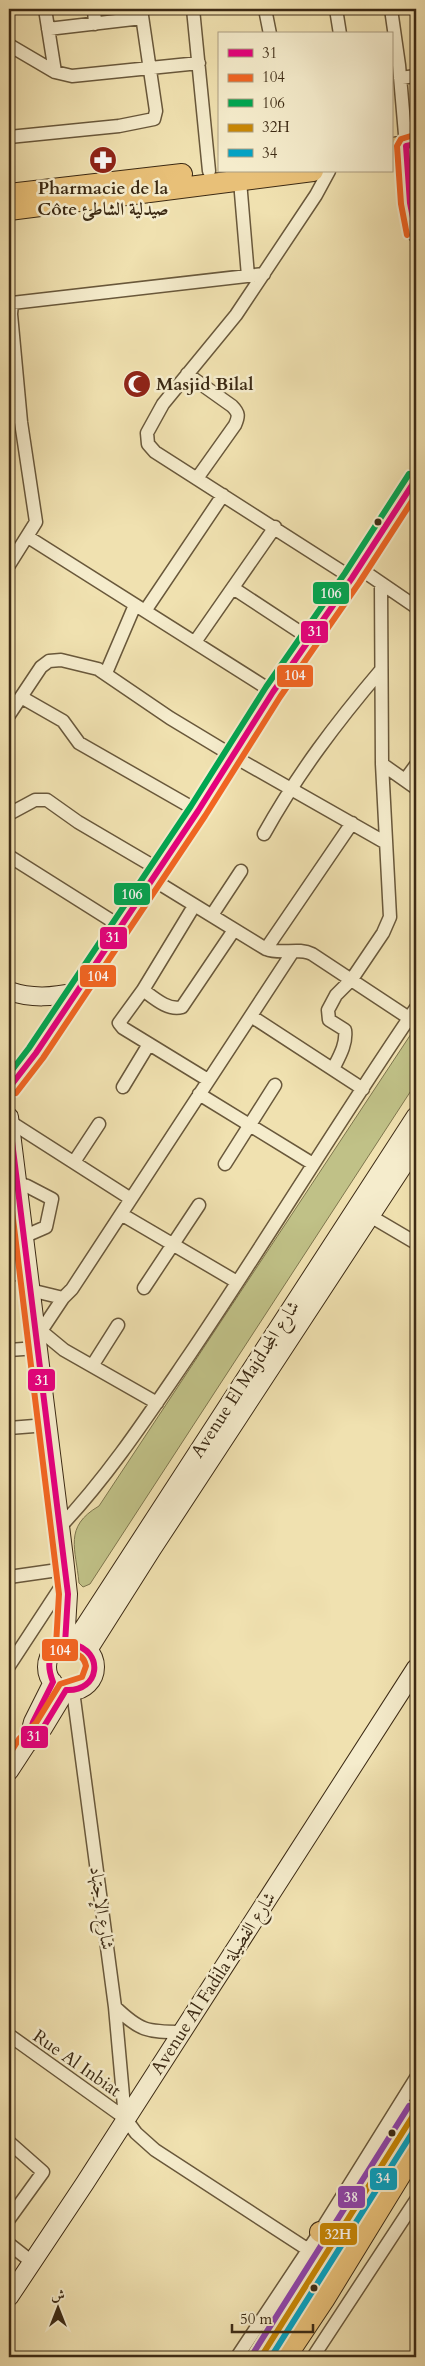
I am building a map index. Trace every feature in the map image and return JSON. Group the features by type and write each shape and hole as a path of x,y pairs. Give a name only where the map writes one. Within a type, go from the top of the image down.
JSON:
{"main road":[{"path":"9,194 214,170"},
{"path":"9,210 306,172"},
{"path":"261,2357 266,2330 379,2154 416,2112"},
{"path":"286,2357 324,2300 416,2150"}],"street":[{"path":"45,9 56,72"},
{"path":"94,9 95,24"},
{"path":"193,9 214,170"},
{"path":"266,9 270,32"},
{"path":"336,9 340,32"},
{"path":"391,9 410,203 416,233"},
{"path":"9,137 112,127 152,120 156,116 142,14 95,24 48,28"},
{"path":"9,45 56,72 72,76 199,63"},
{"path":"397,70 416,76"},
{"path":"328,172 316,195 236,315 163,404 150,426 147,437 150,446 155,452 198,477 223,495 356,573 381,584 416,607"},
{"path":"240,181 248,276"},
{"path":"9,565 36,522 15,422 10,306 13,301 264,274"},
{"path":"187,374 232,406 239,416 235,425 198,477"},
{"path":"9,1088 33,1058 198,811 273,692 356,573 416,479"},
{"path":"106,673 140,608 223,495"},
{"path":"195,642 275,527"},
{"path":"28,537 273,692"},
{"path":"333,1069 342,1052 346,1037 345,1030 329,1020 328,1010 336,995 352,979 383,934 390,917 382,764 381,584"},
{"path":"233,588 309,638"},
{"path":"9,715 41,667 49,661 61,660 80,664 106,673 170,718 386,843"},
{"path":"264,834 290,787 333,727 381,670"},
{"path":"21,697 63,721 80,743 198,811"},
{"path":"382,764 416,788"},
{"path":"405,780 416,765"},
{"path":"9,814 35,800 47,800 155,874 194,906 212,915 266,949 274,952 307,951 414,1017 363,1088 238,1282 157,1403 91,1495 60,1527"},
{"path":"266,949 352,823"},
{"path":"9,856 120,926"},
{"path":"212,915 241,871"},
{"path":"194,906 143,990 119,1023 122,1028 208,1080"},
{"path":"143,990 164,1005 177,1008 182,1007 234,930"},
{"path":"9,1350 38,1337 62,1298 72,1289 122,1214 292,952"},
{"path":"9,990 27,997 49,997 77,992"},
{"path":"251,1016 363,1088"},
{"path":"123,1087 149,1044"},
{"path":"225,1164 275,1085"},
{"path":"199,1094 313,1164"},
{"path":"9,1117 28,1281 38,1337 47,1425 76,1646"},
{"path":"9,1121 131,1199"},
{"path":"74,1162 99,1124"},
{"name":"Avenue El Majdشارع المجد","path":"76,1646 152,1549 363,1212 413,1128"},
{"name":"Avenue El Majdشارع المجد","path":"363,1212 416,1146"},
{"path":"17,1183 52,1199 46,1226 23,1237"},
{"path":"144,1288 199,1205"},
{"path":"363,1212 416,1243"},
{"path":"122,1214 238,1282"},
{"path":"9,1275 28,1281 62,1298"},
{"path":"92,1366 118,1325"},
{"path":"38,1337 157,1403"},
{"path":"9,1428 47,1425"},
{"path":"9,1577 66,1574"},
{"path":"9,1666 66,1574"},
{"path":"76,1646 93,1658 94,1675 89,1683 82,1688 64,1688 48,1668 49,1660 58,1648 76,1646"},
{"name":"Avenue Al Fadila شارع الفضيلة","path":"9,2297 128,2122 181,2032 416,1668"},
{"path":"9,1771 26,1745 43,1728 64,1688"},
{"name":"شارع الإجتهاد","path":"64,1688 115,2007 128,2122"},
{"path":"115,2007 141,2029 157,2032 181,2032"},
{"name":"Rue Al Inbiat","path":"9,2035 128,2122 155,2150 307,2249"},
{"path":"379,2154 416,2078"},
{"path":"9,2142 43,2172 9,2219"},
{"path":"314,2357 416,2200"},
{"path":"286,2299 307,2249 328,2236"},
{"path":"9,2244 32,2262"},
{"path":"237,2357 266,2330"}],"green space":[{"path":"411,1034 416,1038 416,1083 90,1584 83,1587 79,1583 74,1540 80,1522 99,1506"}],"transit line":[{"name":"104","path":"407,235 401,204 397,146 401,139 414,135"},
{"name":"31","path":"416,144 406,146 410,203 416,233"},
{"name":"106","path":"9,1074 29,1048 191,806 266,687 345,573 409,474"},
{"name":"31","path":"9,1088 36,1053 198,811 273,692 352,578 416,479"},
{"name":"104","path":"16,1093 43,1058 205,816 280,697 359,583 416,495"},
{"name":"31","path":"9,1117 68,1594 65,1644"},
{"name":"104","path":"9,1186 59,1594 56,1645 61,1652 83,1658 86,1666 82,1677 60,1684 36,1723 19,1739 9,1755"},
{"name":"31","path":"72,1644 83,1648 90,1654 94,1662 92,1678 86,1685 77,1689 66,1690 43,1728 26,1745 33,1722 53,1682 49,1668 51,1657 58,1649 72,1644"},
{"name":"38","path":"254,2352 409,2106"},
{"name":"32H","path":"261,2357 416,2111"},
{"name":"34","path":"271,2357 416,2127"}],"place":[{"name":"Pharmacie de la Côte صيدلية الشاطئ","path":"103,160"},
{"name":"Masjid Bilal","path":"137,384"}]}
